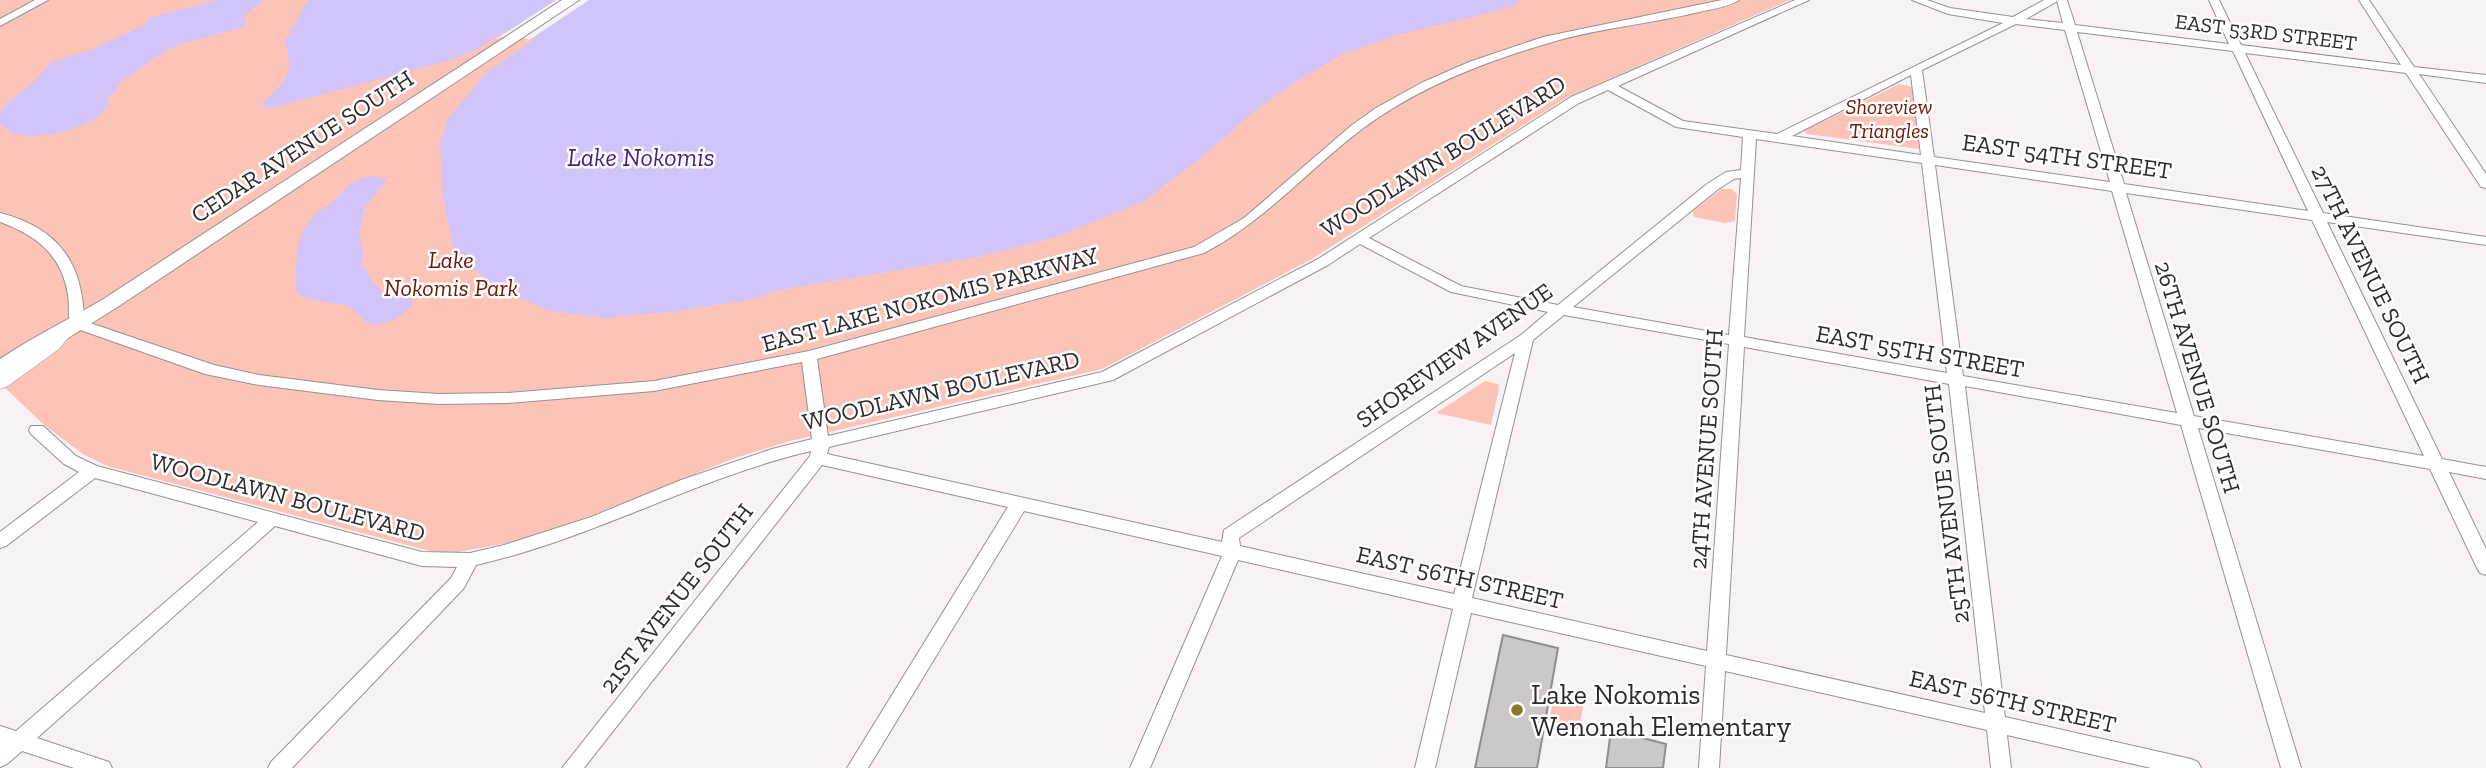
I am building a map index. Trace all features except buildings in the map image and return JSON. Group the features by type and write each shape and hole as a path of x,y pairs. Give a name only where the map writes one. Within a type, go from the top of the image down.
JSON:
{"highway":[{"name":"CEDAR AVENUE SOUTH","path":"0,381 69,329"}],"main road":[{"name":"CEDAR AVENUE SOUTH","path":"0,369 41,340 69,329 572,0"}],"street":[{"path":"0,23 43,0"},
{"name":"EAST LAKE NOKOMIS PARKWAY","path":"69,329 235,375 315,388 439,399 507,398 654,386 809,356 1199,250 1220,241 1258,216 1342,140 1380,111 1448,76 1496,56 1574,33 1734,0"},
{"name":"WOODLAWN BOULEVARD","path":"37,430 70,460 92,471 271,520 422,559 470,560 505,552 597,522 734,466 778,453 819,452 1107,376 1323,262 1574,100 1804,0"},
{"name":"EAST 53RD STREET","path":"1917,0 1957,13 2486,79"},
{"path":"1779,138 2052,0"},
{"name":"26TH AVENUE SOUTH","path":"2062,0 2291,768"},
{"name":"27TH AVENUE SOUTH","path":"2214,0 2486,568"},
{"path":"2364,0 2486,184"},
{"name":"25TH AVENUE SOUTH","path":"1916,68 2001,768"},
{"name":"EAST 54TH STREET","path":"1608,85 1680,124 2486,241"},
{"name":"24TH AVENUE SOUTH","path":"1709,768 1750,133"},
{"name":"SHOREVIEW AVENUE","path":"1140,768 1232,553 1230,536 1236,530 1526,338 1712,187 1731,175 1748,173"},
{"path":"0,217 40,232 56,246 69,272 78,308 69,329"},
{"name":"EAST 55TH STREET","path":"1358,238 1457,289 1493,298 2486,473"},
{"path":"1425,768 1461,622 1464,586 1526,338"},
{"path":"809,356 819,452"},
{"name":"EAST 56TH STREET","path":"819,452 1019,504 2191,768"},
{"name":"21ST AVENUE SOUTH","path":"572,768 819,452"},
{"path":"0,541 92,471"},
{"path":"857,768 1019,504"},
{"path":"0,758 10,738 271,520"},
{"path":"278,768 458,583 470,560"},
{"path":"10,738 102,768"}],"green space":[{"name":"Lake Nokomis Park","path":"0,0 1790,0 1568,97 1310,260 1102,369 790,441 732,459 593,515 513,542 452,553 430,551 107,466 83,454 44,425 0,383"},
{"name":"Shoreview Triangles","path":"1899,84 1913,87 1919,149 1807,134 1804,131"},
{"path":"1721,189 1731,189 1737,194 1735,221 1725,223 1694,217 1693,211"},
{"path":"1485,381 1498,384 1499,389 1491,425 1436,413"},
{"path":"1554,694 1584,701 1579,730 1549,722"}],"water":[{"path":"217,0 265,0 246,14 244,27 181,44 164,52 118,84 116,91 107,98 108,107 101,115 78,127 50,135 24,136 8,131 0,124 0,113 4,106 40,76 51,62 91,50 146,24 148,18"},
{"name":"Lake Nokomis","path":"308,0 1520,0 1515,5 1397,35 1341,55 1300,79 1253,112 1203,156 1144,201 1057,237 979,257 780,290 744,301 604,318 549,311 500,290 455,255 443,199 440,142 449,117 487,72 535,37 503,33 471,52 447,61 272,108 260,105 286,77 289,62 285,39"},
{"path":"375,176 387,179 366,206 359,233 363,251 362,263 372,281 384,294 407,296 414,303 392,320 371,324 346,306 301,296 296,292 296,271 297,250 303,231 316,213 333,202 350,185"}],"pier":[{"path":"556,0 589,0 523,44 529,39 508,36 496,39"}],"place":[{"name":"Lake Nokomis Wenonah Elementary","path":"1517,710"}]}
